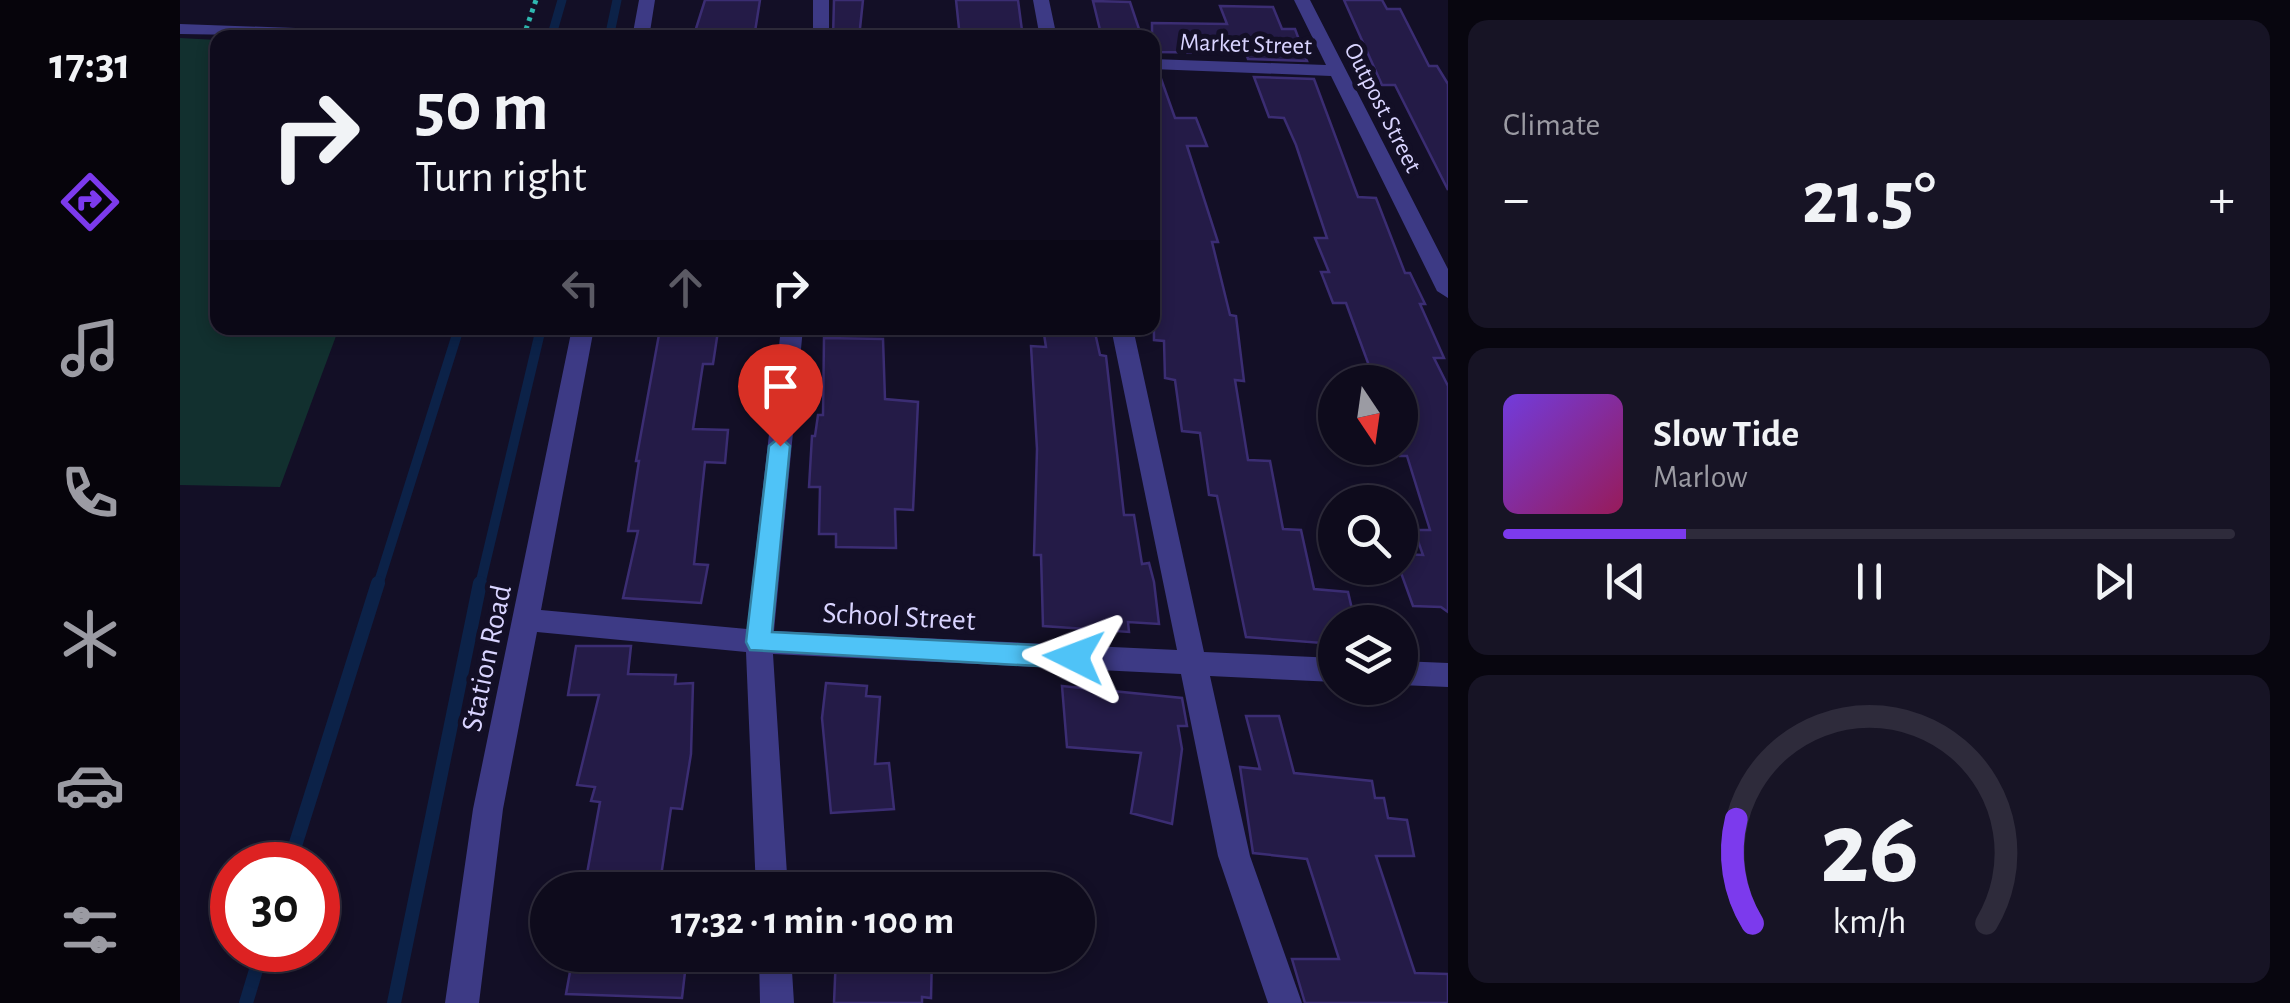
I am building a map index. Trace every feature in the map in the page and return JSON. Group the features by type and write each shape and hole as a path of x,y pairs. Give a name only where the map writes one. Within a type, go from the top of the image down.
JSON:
{"street":[{"path":"642,30 648,0"},
{"path":"820,30 821,0"},
{"path":"1041,0 1048,30"},
{"name":"Outpost Street","path":"1302,0 1448,291"},
{"path":"180,29 210,30"},
{"name":"Market Street","path":"1160,64 1338,71"},
{"name":"Station Road","path":"462,1003 488,809 582,335"},
{"path":"771,872 759,642 791,335"},
{"path":"1123,335 1234,856 1284,1003"},
{"name":"School Street","path":"528,620 759,642 1318,669"},
{"path":"1418,674 1448,675"},
{"path":"776,972 778,1003"}],"path":[{"path":"526,30 536,0"}],"green space":[{"path":"180,38 210,40 210,335 336,335 280,487 180,485"}],"building":[{"path":"705,0 760,0 755,30 696,30"},
{"path":"834,0 863,0 860,30 833,30"},
{"path":"956,0 1018,0 1022,30 959,30"},
{"path":"1344,0 1382,0 1387,9 1400,9 1429,66 1437,66 1448,84 1448,190 1395,85 1382,85"},
{"path":"1093,1 1130,2 1139,30 1100,30"},
{"path":"1220,6 1273,7 1282,29 1295,29 1307,61 1248,59 1246,53 1160,52 1160,30 1152,30 1152,23 1227,24"},
{"path":"1160,76 1175,118 1196,118 1207,146 1187,146 1218,242 1212,242 1230,315 1236,316 1244,381 1235,380 1248,460 1270,461 1283,529 1301,530 1314,589 1348,592 1351,605 1318,605 1318,643 1246,637 1217,496 1209,495 1200,433 1182,431 1175,380 1165,378 1164,341 1154,340 1154,335 1160,335"},
{"path":"1254,77 1314,79 1358,197 1376,198 1405,273 1410,273 1425,304 1420,304 1444,358 1434,358 1448,386 1448,612 1441,607 1413,605 1405,585 1418,585 1418,555 1423,555 1418,530 1430,530 1410,465 1418,465 1418,365 1369,365 1346,303 1333,303 1321,272 1329,272 1315,238 1327,238 1296,145 1284,118 1269,117"},
{"path":"659,335 717,335 713,364 703,364 693,429 728,430 725,463 705,462 694,564 708,565 701,603 623,598 638,531 628,531 636,461"},
{"path":"1044,335 1096,335 1100,355 1106,356 1124,515 1134,515 1142,564 1149,563 1154,582 1159,624 1128,622 1129,632 1043,626 1041,555 1034,555 1037,449 1031,346 1046,347"},
{"path":"824,338 883,339 885,399 918,402 913,510 895,509 896,548 836,547 836,534 819,534 820,487 809,487 812,436 818,415 823,415"},
{"path":"576,646 631,646 628,674 676,675 675,684 693,683 691,754 682,809 671,808 662,872 587,872 600,802 591,801 595,787 577,785 599,695 568,695"},
{"path":"826,683 867,686 866,696 880,697 875,764 889,763 894,809 831,813 822,718"},
{"path":"1062,686 1182,698 1187,726 1178,726 1182,749 1172,824 1131,813 1141,753 1067,747"},
{"path":"1246,716 1279,716 1294,773 1372,781 1375,798 1384,798 1388,818 1407,820 1414,856 1376,856 1415,973 1448,974 1448,1003 1305,1003 1292,959 1339,959 1307,859 1253,853 1240,767 1260,769"},
{"path":"570,972 685,972 682,998 566,994"},
{"path":"835,972 932,972 931,998 922,997 922,1003 834,1003"}],"waterway":[{"path":"553,30 562,0"},
{"path":"611,30 617,0"},
{"path":"378,585 457,335"},
{"path":"480,585 539,335"},
{"path":"296,842 378,583"},
{"path":"394,1003 480,583"},
{"path":"246,1003 255,972"}],"route":[{"path":"780,446 759,642 1074,657"}]}
